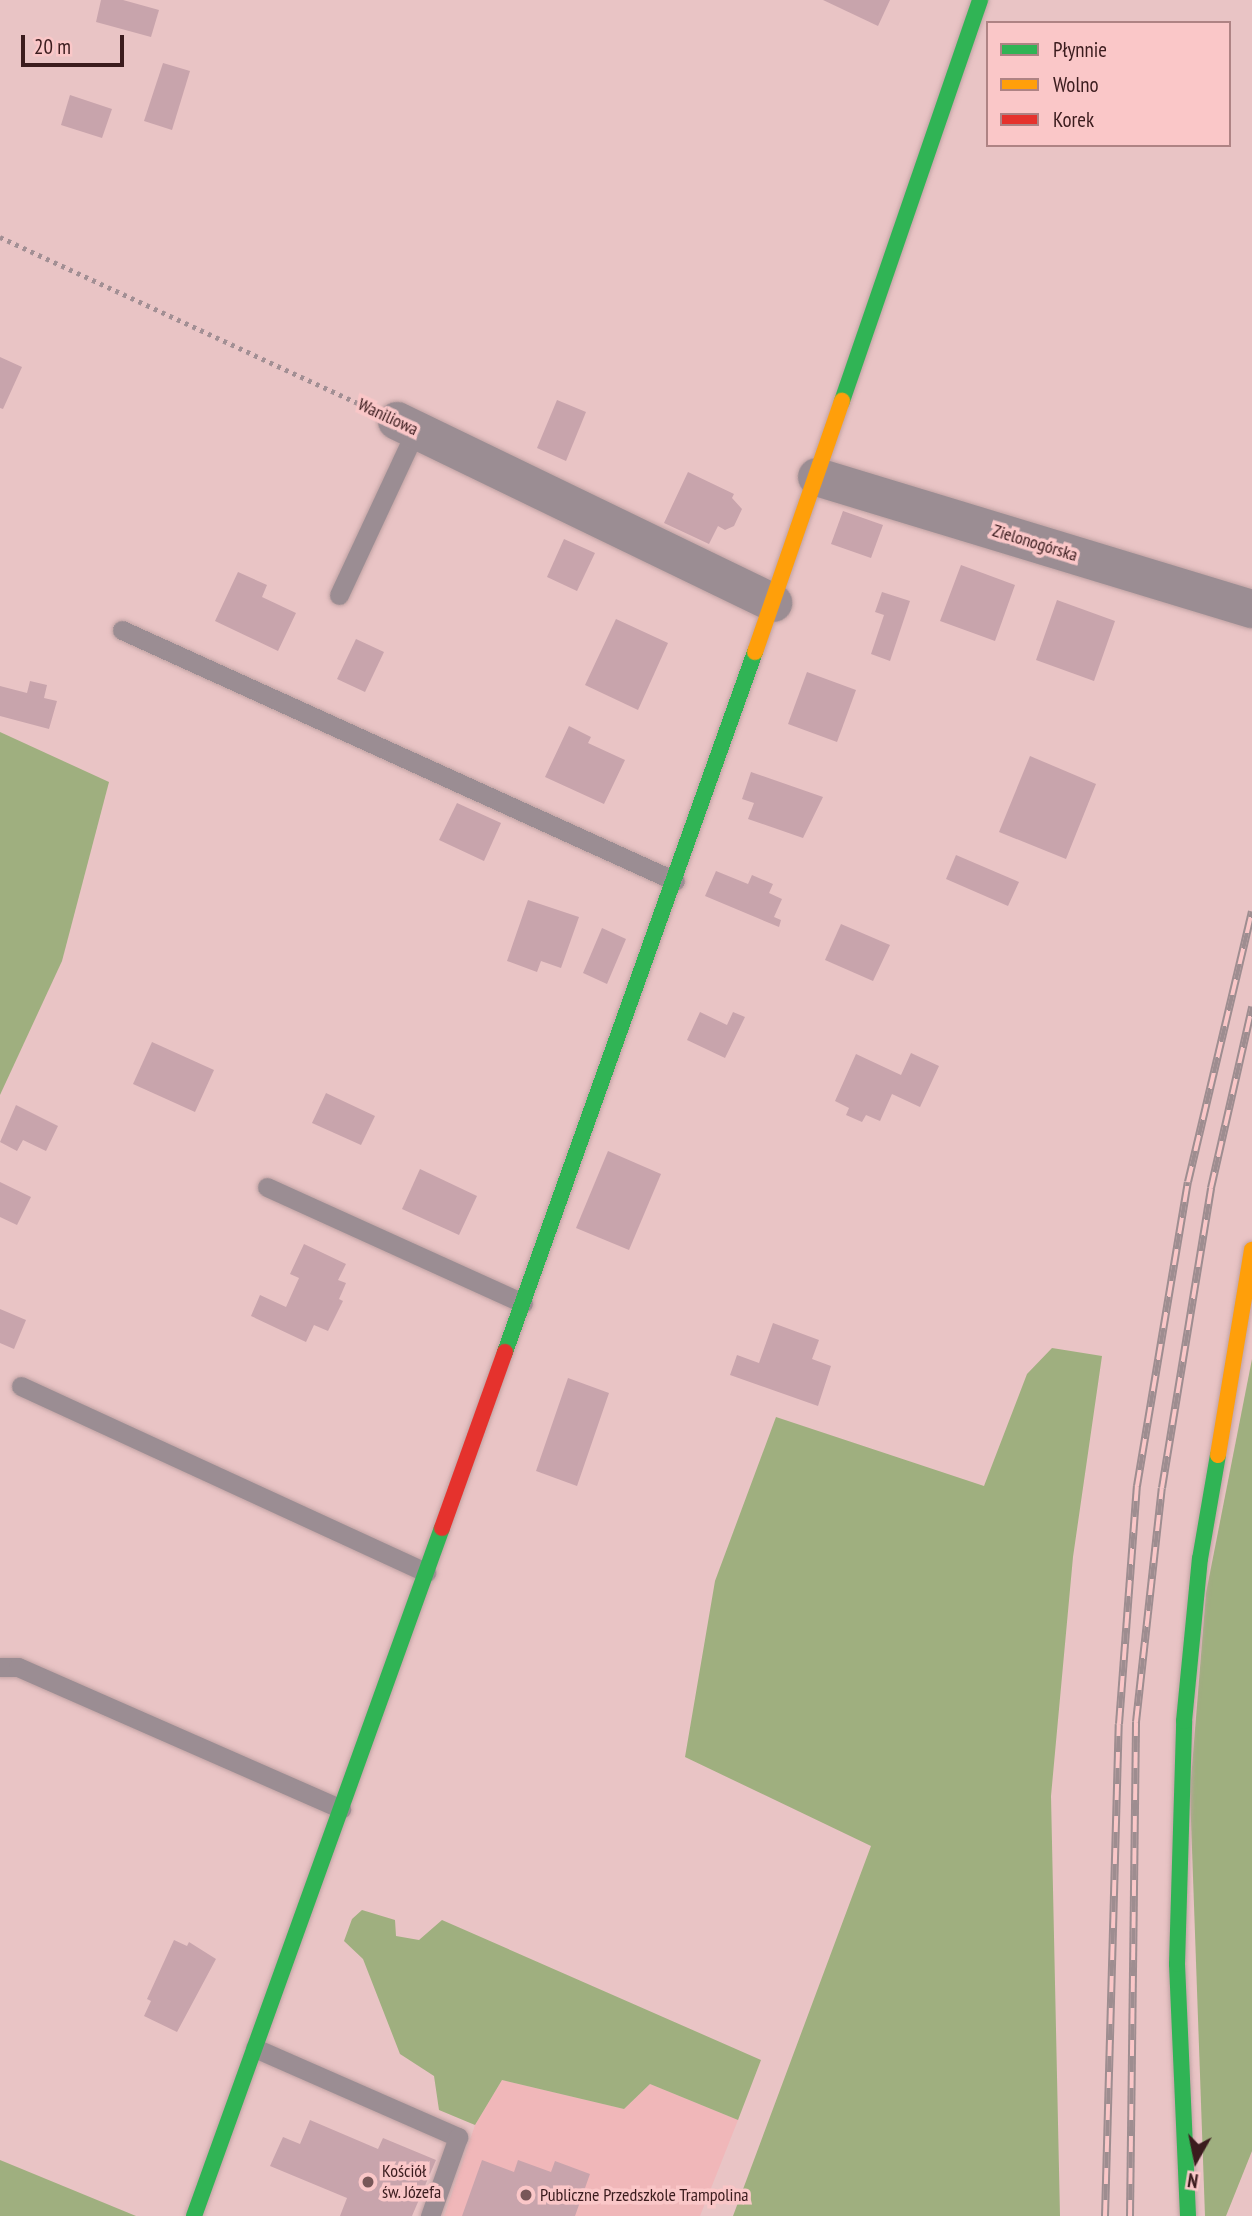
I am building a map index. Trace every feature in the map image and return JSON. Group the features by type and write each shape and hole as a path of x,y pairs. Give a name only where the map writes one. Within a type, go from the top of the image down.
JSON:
{"street":[{"path":"194,2216 676,881 980,0"},
{"name":"Waniliowa","path":"406,426 773,603"},
{"name":"Zielonogórska","path":"817,477 1252,609"},
{"path":"1188,2216 1177,1964 1184,1721 1200,1559 1252,1250"}],"lane":[{"path":"339,595 406,426"},
{"path":"122,630 676,881"},
{"path":"267,1187 523,1303"},
{"path":"21,1386 426,1572"},
{"path":"0,1667 18,1667 341,1809"},
{"path":"255,2048 458,2137 430,2216"}],"path":[{"name":"Waniliowa","path":"0,237 406,426"}],"shaded area":[{"path":"502,2080 624,2109 650,2084 738,2120 700,2216 444,2216 475,2125"}],"green space":[{"path":"0,732 109,782 62,961 0,1095"},
{"path":"1052,1348 1102,1356 1073,1557 1051,1796 1060,2216 733,2216 871,1846 685,1757 715,1581 776,1417 984,1486 1027,1374"},
{"path":"1252,1359 1252,2151 1226,2216 1205,2216 1190,1792 1206,1593"},
{"path":"362,1910 395,1920 396,1936 419,1940 442,1920 761,2060 738,2120 650,2084 624,2109 502,2080 475,2125 439,2110 434,2076 400,2054 363,1959 344,1941 352,1919"},
{"path":"0,2160 136,2216 0,2216"}],"building":[{"path":"101,0 123,0 159,10 151,37 96,22"},
{"path":"823,0 890,0 878,26"},
{"path":"163,63 190,71 172,130 144,121"},
{"path":"70,95 112,109 102,138 61,125"},
{"path":"0,357 22,367 3,409 0,408"},
{"path":"557,400 586,412 566,461 537,448"},
{"path":"688,472 734,494 732,498 742,509 734,526 725,530 718,526 709,544 664,523"},
{"path":"843,511 883,525 871,558 831,544"},
{"path":"564,539 595,553 577,591 547,577"},
{"path":"961,565 1015,585 995,641 940,621"},
{"path":"238,572 267,585 262,597 296,613 278,651 215,621"},
{"path":"882,592 910,601 890,661 871,654 884,615 875,612"},
{"path":"1057,600 1115,621 1094,681 1036,660"},
{"path":"616,619 668,643 638,710 585,685"},
{"path":"356,639 384,652 365,692 337,679"},
{"path":"807,672 856,690 837,742 788,724"},
{"path":"30,681 47,685 44,698 57,701 49,729 0,716 0,686 27,693"},
{"path":"569,726 591,737 588,743 625,760 604,804 545,777"},
{"path":"1030,756 1096,784 1066,859 999,832"},
{"path":"751,772 823,797 803,838 748,819 754,803 742,799"},
{"path":"457,803 501,823 484,861 439,840"},
{"path":"956,855 1019,882 1008,906 946,879"},
{"path":"716,871 748,884 752,875 773,884 769,893 782,899 774,917 781,920 779,927 705,896"},
{"path":"528,900 579,917 561,968 541,961 537,972 507,961"},
{"path":"841,924 890,945 873,981 825,960"},
{"path":"602,928 626,939 607,984 583,973"},
{"path":"700,1012 727,1025 733,1012 745,1017 725,1058 687,1040"},
{"path":"152,1042 214,1070 195,1112 133,1084"},
{"path":"911,1053 939,1066 920,1107 892,1094 880,1121 866,1115 862,1122 846,1115 849,1108 835,1101 856,1054 901,1075"},
{"path":"326,1093 375,1116 361,1145 312,1123"},
{"path":"16,1105 58,1126 46,1151 23,1140 17,1151 0,1142"},
{"path":"608,1151 661,1174 629,1250 576,1228"},
{"path":"420,1169 477,1196 459,1235 402,1209"},
{"path":"0,1182 31,1197 17,1225 0,1217"},
{"path":"304,1244 346,1264 338,1280 346,1283 339,1299 343,1301 328,1331 314,1325 306,1342 251,1316 260,1295 286,1307 299,1278 290,1274"},
{"path":"0,1309 26,1320 14,1349 0,1343"},
{"path":"773,1323 819,1340 812,1359 831,1366 818,1406 730,1375 737,1355 759,1363"},
{"path":"568,1378 609,1393 577,1486 536,1471"},
{"path":"174,1940 187,1946 189,1942 216,1959 177,2032 144,2016 151,2001 147,1999"},
{"name":"Kościół św. Józefa","path":"310,2120 378,2149 383,2138 436,2160 412,2216 340,2216 347,2198 270,2166 283,2137 300,2144"},
{"name":"Publiczne Przedszkole Trampolina","path":"482,2160 514,2172 518,2160 551,2172 555,2161 590,2174 575,2216 462,2216"}],"railway":[{"path":"1105,2216 1119,1724 1137,1486 1188,1182 1252,911"},
{"path":"1130,2216 1136,1722 1162,1488 1211,1188 1252,1007"}],"traffic: fast":[{"path":"842,401 980,0"},
{"path":"505,1352 755,652"},
{"path":"1188,2216 1177,1964 1184,1721 1200,1559 1218,1455"},
{"path":"194,2216 442,1528"}],"traffic: slow":[{"path":"755,652 842,401"},
{"path":"1218,1455 1252,1250"}],"traffic: jam":[{"path":"442,1528 505,1352"}],"place":[{"name":"Kościół św. Józefa","path":"368,2182"},
{"name":"Publiczne Przedszkole Trampolina","path":"526,2195"}]}
